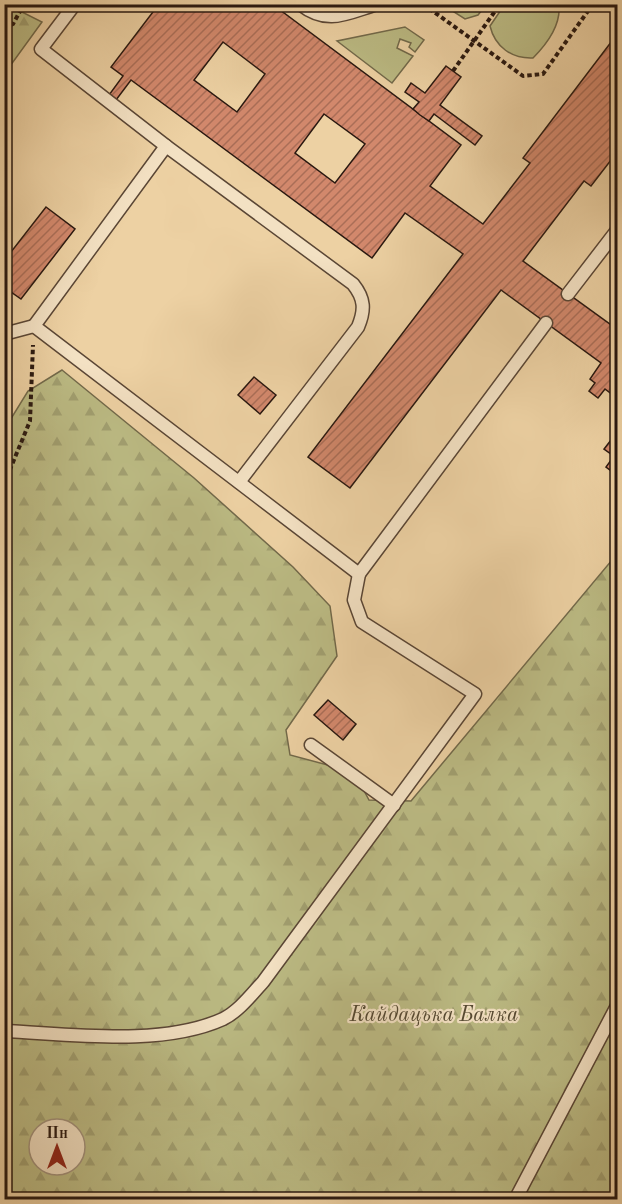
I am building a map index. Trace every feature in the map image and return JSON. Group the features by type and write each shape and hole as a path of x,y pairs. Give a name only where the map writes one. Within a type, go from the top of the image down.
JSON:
{"lane":[{"path":"75,4 40,49 166,146 353,284 361,295 363,306 358,327 240,482"},
{"path":"300,4 310,12 330,18 377,4"},
{"path":"4,334 34,326 166,146"},
{"path":"568,294 618,229"},
{"path":"4,1031 151,1035 189,1031 224,1018 245,1002 263,982 475,694 362,622 354,600 359,574 546,323"},
{"path":"34,326 359,574"},
{"path":"311,745 394,805"},
{"path":"515,1200 618,1004"}],"path":[{"path":"4,28 13,24 24,4"},
{"path":"423,4 523,76 543,74 593,4"},
{"path":"453,71 500,4"},
{"path":"4,484 30,421 34,326"}],"green space":[{"path":"505,4 559,5 558,20 552,34 533,58 511,54 500,46 492,33 490,26"},
{"path":"4,5 42,22 5,73"},
{"path":"443,5 486,5 478,15 465,19"},
{"path":"405,27 424,40 415,52 409,47 411,43 400,39 397,48 413,56 392,83 337,41"},
{"name":"Кайдацька Балка","path":"62,370 194,478 293,567 330,606 337,656 286,730 290,755 354,772 369,800 411,801 617,554 617,1199 5,1200 4,430 28,391"}],"building":[{"path":"4,4 13,4 4,21"},
{"path":"159,4 272,4 461,145 430,186 483,224 530,163 523,158 618,33 618,151 591,186 584,181 523,261 618,330 618,399 605,389 598,398 589,391 595,383 590,379 601,363 501,290 350,488 308,457 463,254 405,213 372,258 131,80 116,100 109,95 123,76 111,67","holes":["223,42 265,74 237,112 194,80","324,114 365,144 335,183 295,153"]},
{"path":"446,66 461,77 440,105 482,136 475,145 434,114 429,121 420,115 413,109 419,102 405,92 411,83 425,93"},
{"path":"46,207 75,229 21,299 4,287 4,261"},
{"path":"254,377 276,395 260,414 238,395"},
{"path":"618,431 618,459 604,449"},
{"path":"614,456 618,459 618,476 606,467"},
{"path":"328,700 356,724 343,740 314,715"}]}
